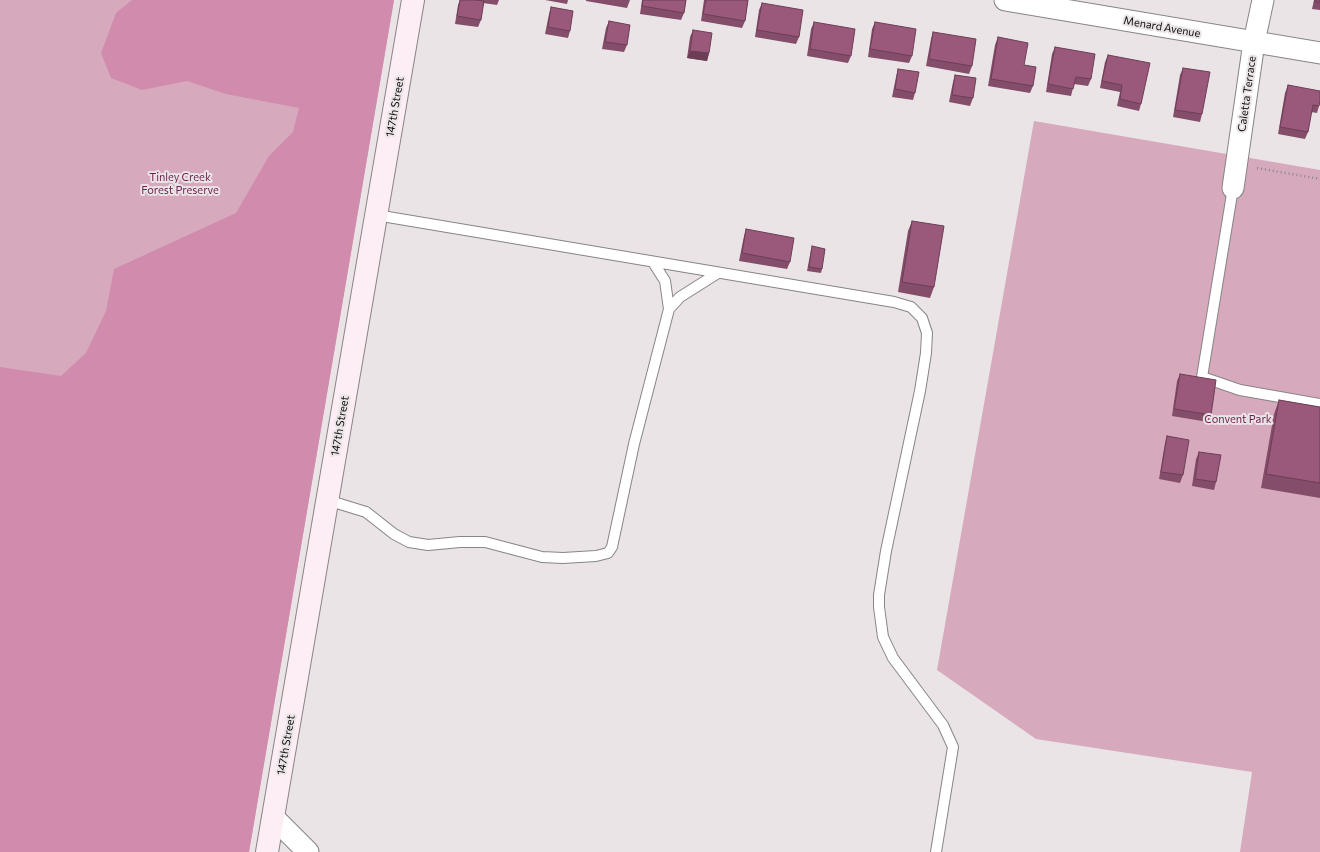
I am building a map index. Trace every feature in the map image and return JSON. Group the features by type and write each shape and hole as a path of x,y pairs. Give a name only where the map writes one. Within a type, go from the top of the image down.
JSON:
{"main road":[{"name":"147th Street","path":"267,852 413,0"}],"street":[{"name":"Menard Avenue","path":"1005,0 1320,53"},
{"name":"Caletta Terrace","path":"1234,188 1254,42 1263,0"},
{"path":"273,817 308,852"}],"lane":[{"path":"1234,188 1202,377 1246,391 1320,404"},
{"path":"376,215 894,302 911,307 922,318 926,333 924,361 886,551 879,608 883,637 893,658 943,725 954,747 936,852"},
{"path":"328,500 366,512 394,534 409,542 428,545 460,542 485,542 542,557 564,558 596,556 608,553 612,547 634,444 669,309 665,281 653,262"},
{"path":"669,309 680,297 718,273"}],"path":[{"path":"1257,168 1320,179"}],"green space":[{"name":"Tinley Creek Forest Preserve","path":"0,0 394,0 249,852 0,852"},
{"name":"Convent Park","path":"1034,121 1320,170 1320,852 1240,852 1252,772 1036,739 937,670"}],"shaded area":[{"name":"Tinley Creek Forest Preserve","path":"132,0 394,0 249,852 0,852 0,367 61,376 86,353 106,311 114,269 236,213 269,156 293,132 299,108 226,94 187,81 142,90 111,78 101,53 116,13"}],"building":[{"path":"460,0 484,1 481,20 457,16"},
{"path":"643,0 686,0 684,13 642,6"},
{"path":"706,0 748,0 745,21 703,14"},
{"path":"762,3 803,10 799,37 757,30"},
{"path":"551,7 573,11 570,31 548,27"},
{"path":"609,21 630,25 627,45 605,42"},
{"path":"814,22 855,29 851,56 810,49"},
{"path":"875,22 916,29 912,56 870,49"},
{"path":"693,30 712,33 709,53 690,51"},
{"path":"933,32 976,39 972,66 929,59"},
{"path":"998,37 1028,43 1024,65 1036,67 1033,86 991,79"},
{"path":"1055,47 1095,54 1091,79 1076,77 1073,89 1048,84"},
{"path":"1108,55 1150,63 1141,104 1120,99 1122,85 1102,81"},
{"path":"1183,68 1210,72 1202,114 1175,110"},
{"path":"898,69 919,72 915,93 895,89"},
{"path":"955,75 976,78 973,98 952,95"},
{"path":"1288,85 1320,91 1319,106 1313,105 1308,132 1280,127"},
{"path":"912,221 944,226 934,287 902,282"},
{"path":"746,229 794,238 790,262 742,253"},
{"path":"812,246 825,249 822,269 809,267"},
{"path":"1180,374 1216,380 1211,415 1174,409"},
{"path":"1279,400 1320,407 1320,483 1266,474"},
{"path":"1167,436 1189,440 1183,475 1161,472"},
{"path":"1199,452 1221,455 1216,482 1195,479"}]}
